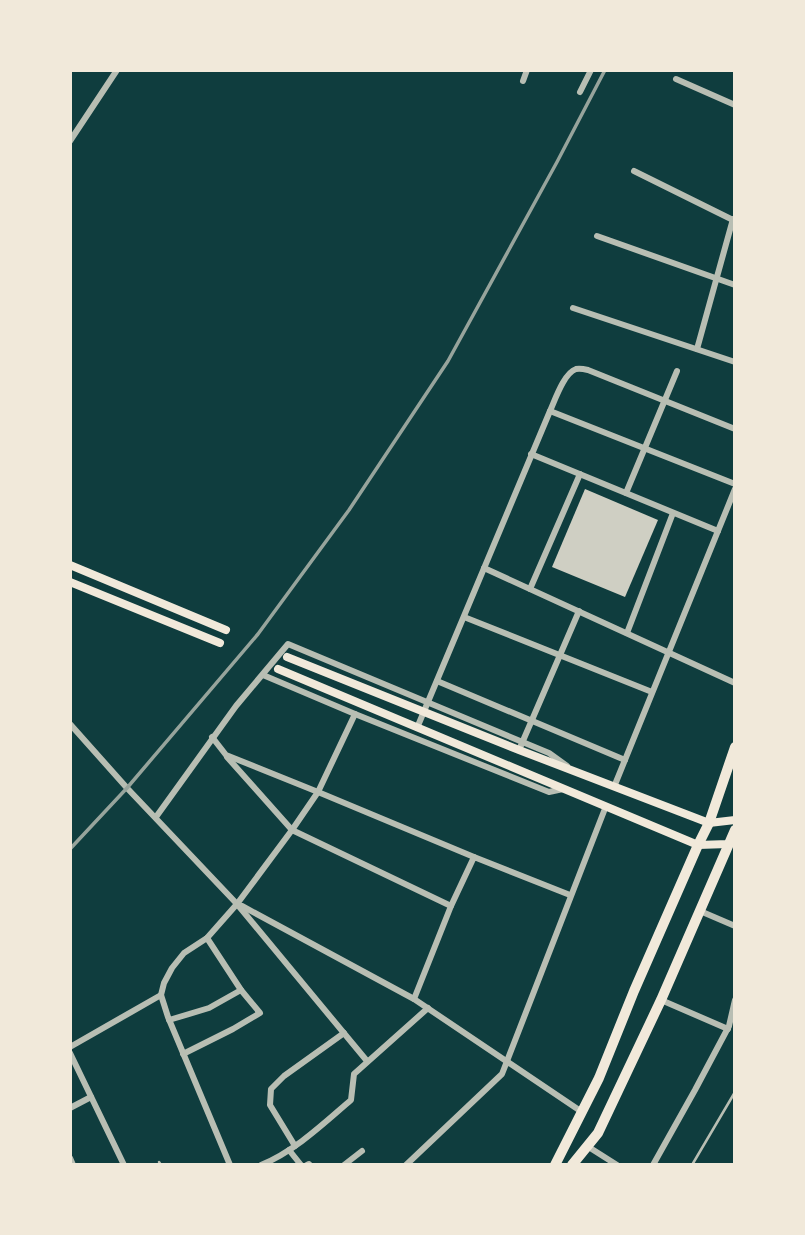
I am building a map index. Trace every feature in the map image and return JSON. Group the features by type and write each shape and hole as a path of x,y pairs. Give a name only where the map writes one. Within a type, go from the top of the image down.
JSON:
{"main road":[{"path":"70,565 226,631"},
{"path":"70,582 220,643"},
{"path":"287,657 520,746 614,787 709,823 735,820"},
{"path":"278,669 698,845 731,843"},
{"path":"555,1165 599,1078 634,991 709,823 735,747"},
{"path":"572,1165 598,1133 661,1000 735,830"}],"street":[{"path":"70,141 117,70"},
{"path":"523,81 527,70"},
{"path":"580,92 591,70"},
{"path":"676,79 735,105"},
{"path":"634,172 734,220 697,349"},
{"path":"597,236 735,285"},
{"path":"573,308 735,362"},
{"path":"417,728 531,454 562,385 571,372 580,368 588,370 735,429"},
{"path":"626,493 677,371"},
{"path":"550,411 735,487 614,787"},
{"path":"531,454 718,531"},
{"path":"530,589 579,474"},
{"path":"627,633 673,513"},
{"path":"484,568 735,683"},
{"path":"156,817 212,737 288,644 428,702 520,746 579,611"},
{"path":"464,617 652,692"},
{"path":"263,675 549,792 564,789"},
{"path":"437,681 625,760"},
{"path":"230,1165 169,1020 161,995 164,982 184,953 207,938 237,904 292,830 318,792 355,714"},
{"path":"70,724 237,904 367,1061"},
{"path":"212,737 292,830 451,906"},
{"path":"226,755 570,895"},
{"path":"406,1165 502,1074 606,806"},
{"path":"414,999 451,906 474,857"},
{"path":"237,904 414,999 582,1112"},
{"path":"700,911 735,926"},
{"path":"183,1054 260,1013 241,990 207,938"},
{"path":"169,1020 209,1008 241,990"},
{"path":"70,1047 161,995"},
{"path":"661,1000 727,1029"},
{"path":"653,1165 727,1029 735,1000"},
{"path":"261,1165 307,1138 351,1100 354,1074 428,1008"},
{"path":"301,1165 270,1105 271,1089 284,1076 344,1033"},
{"path":"70,1053 124,1165"},
{"path":"70,1108 91,1097"},
{"path":"587,1146 617,1165"},
{"path":"344,1165 362,1151"},
{"path":"70,1158 73,1165"}],"lane":[{"path":"692,1165 735,1092"}],"building":[{"path":"585,489 658,520 625,597 552,567"}],"railway":[{"path":"70,849 127,788 258,634 349,510 448,361 605,70"}]}
